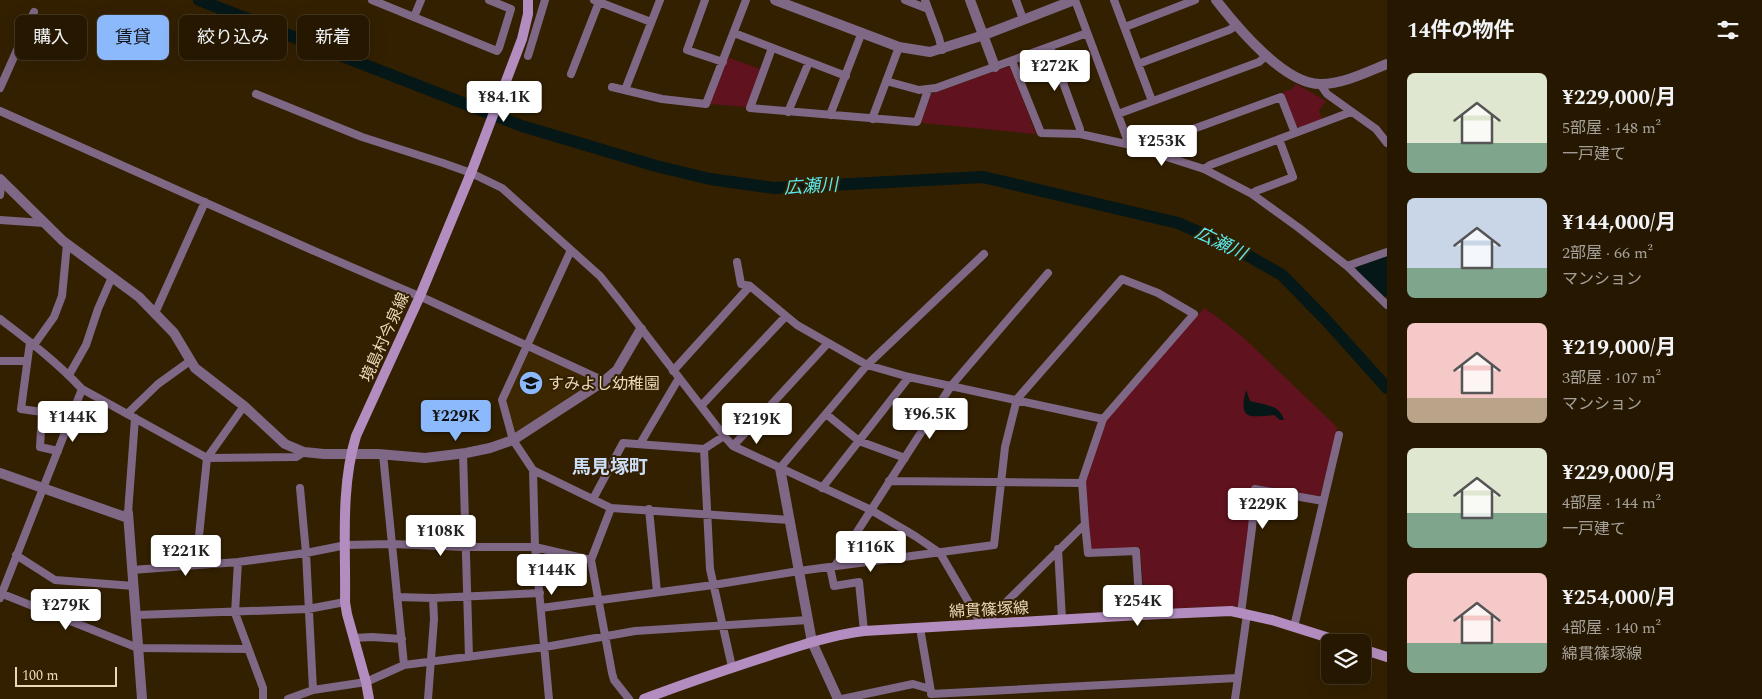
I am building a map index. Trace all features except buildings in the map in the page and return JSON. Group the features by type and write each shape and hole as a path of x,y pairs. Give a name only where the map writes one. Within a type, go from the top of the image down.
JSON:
{"main road":[{"name":"境島村今泉線","path":"369,699 345,602 346,501 351,454 356,436 420,296 511,71 527,22 528,0"},
{"name":"綿貫篠塚線","path":"644,699 697,678 812,642 864,630 1221,611 1244,613 1321,635"},
{"path":"1371,652 1387,657"}],"street":[{"path":"372,0 497,51 500,48 511,8 489,0"},
{"path":"414,18 421,0"},
{"path":"528,56 544,0"},
{"path":"625,90 660,0"},
{"path":"705,0 687,50 722,62"},
{"path":"612,87 662,98 706,104 746,0"},
{"path":"775,0 899,47 918,52 942,50 1074,0 1118,114 1127,139 1126,144"},
{"path":"905,0 928,9"},
{"path":"925,0 942,50"},
{"path":"970,0 996,67"},
{"path":"1016,0 1023,19"},
{"path":"1114,0 1152,101"},
{"path":"1124,27 1195,0"},
{"path":"1216,0 1236,26 1267,55 1304,82 1320,84 1338,82 1387,64"},
{"path":"571,74 597,1 651,22"},
{"path":"0,88 34,12"},
{"path":"1138,64 1236,26"},
{"path":"830,115 862,32"},
{"path":"734,33 846,76"},
{"path":"886,81 928,90 951,84 1087,33"},
{"path":"872,119 899,47"},
{"path":"1050,47 1080,129 1080,134"},
{"path":"772,48 750,108 917,122 928,90"},
{"path":"1118,114 1259,62 1267,55"},
{"path":"1012,61 1041,133 1080,134 1126,144 1204,170 1252,194 1299,228 1347,266 1387,305"},
{"path":"788,112 809,62"},
{"path":"1320,84 1327,94 1376,129 1387,143"},
{"path":"256,94 362,138 472,170 502,188 600,276 724,436 734,446 871,510 940,553 979,620 984,624 1085,524"},
{"path":"1147,150 1152,144 1281,96 1295,133"},
{"path":"0,111 420,296 604,381"},
{"path":"1204,170 1210,165 1351,112"},
{"path":"1252,194 1293,177 1279,139"},
{"path":"1,179 67,244 139,297 174,333 195,368 244,406 286,444 304,452 383,454 425,458 490,448 513,440 604,381 617,370 641,329"},
{"path":"0,195 1,179"},
{"path":"155,313 205,202"},
{"path":"0,220 44,223"},
{"path":"58,451 40,447 42,412 21,409 27,361 32,343 54,317 62,296 67,244"},
{"path":"571,250 502,400 513,440 533,470 610,508 649,509 790,520"},
{"path":"1347,266 1387,252"},
{"path":"780,468 867,365 984,254"},
{"path":"737,262 741,284 750,286 785,317 867,365 909,378 1017,399 1103,419"},
{"path":"864,630 860,582 834,586 832,567 952,386 1048,273"},
{"path":"69,375 86,345 98,309 112,277"},
{"path":"541,608 994,545 1005,447 1017,399 1122,279 1158,293 1194,314 1103,419 1082,483 1088,553 1136,551 1140,615"},
{"path":"674,371 750,286"},
{"path":"701,406 785,317"},
{"path":"0,319 32,343 69,375 82,389 207,458 296,457 304,452"},
{"path":"734,446 828,343"},
{"path":"0,361 27,361"},
{"path":"128,414 158,384 190,361"},
{"path":"640,444 679,378"},
{"path":"822,488 909,378"},
{"path":"82,389 1,595 138,648 248,649"},
{"path":"196,565 207,458 244,406"},
{"path":"826,414 859,441 904,458"},
{"path":"136,418 128,516 142,699"},
{"path":"1294,627 1339,435"},
{"path":"593,499 623,443 704,449 724,436"},
{"path":"704,449 710,569 732,668"},
{"path":"463,453 469,657"},
{"path":"383,454 404,665"},
{"path":"780,468 812,642 838,699"},
{"path":"533,470 535,547 549,699"},
{"path":"0,473 128,516"},
{"path":"889,481 1082,483"},
{"path":"300,488 306,553 313,690"},
{"path":"1235,699 1255,489 1323,501"},
{"path":"610,508 591,560 614,680 629,699"},
{"path":"649,509 657,592"},
{"path":"132,570 238,562 306,553 346,545 535,547 591,560"},
{"path":"1058,549 1062,619"},
{"path":"16,555 55,580 134,586"},
{"path":"238,562 235,613 263,688 263,699"},
{"path":"398,597 433,598 540,593"},
{"path":"428,699 434,619 433,598"},
{"path":"136,615 308,609 345,602"},
{"path":"288,699 313,690 366,682 404,665 545,647 635,631 808,620"},
{"path":"920,628 931,694"},
{"path":"353,638 402,639"},
{"path":"842,699 913,684 931,694 1238,678"}],"shaded area":[{"path":"730,58 760,69 748,107 710,104 727,59"},
{"path":"1007,67 1011,68 1036,134 921,122 931,94"},
{"path":"1296,84 1326,101 1319,111 1322,119 1299,127 1295,126 1283,92 1292,89"},
{"path":"1387,255 1387,295 1384,298 1356,271 1357,266"},
{"path":"1204,308 1245,339 1337,427 1336,438 1320,496 1254,485 1239,606 1146,609 1140,547 1090,550 1085,481 1107,418"},
{"path":"527,351 599,381 515,434 505,400"},
{"path":"1246,390 1250,401 1275,408 1284,420 1280,420 1274,415 1248,415 1244,407"}],"waterway":[{"name":"広瀬川","path":"199,0 522,126 656,166 710,179 774,188 983,177 1178,223 1233,247 1282,275 1326,320 1387,388"}],"place":[{"name":"すみよし幼稚園","path":"531,383"}],"district":[{"name":"馬見塚町","path":"610,466"}]}
